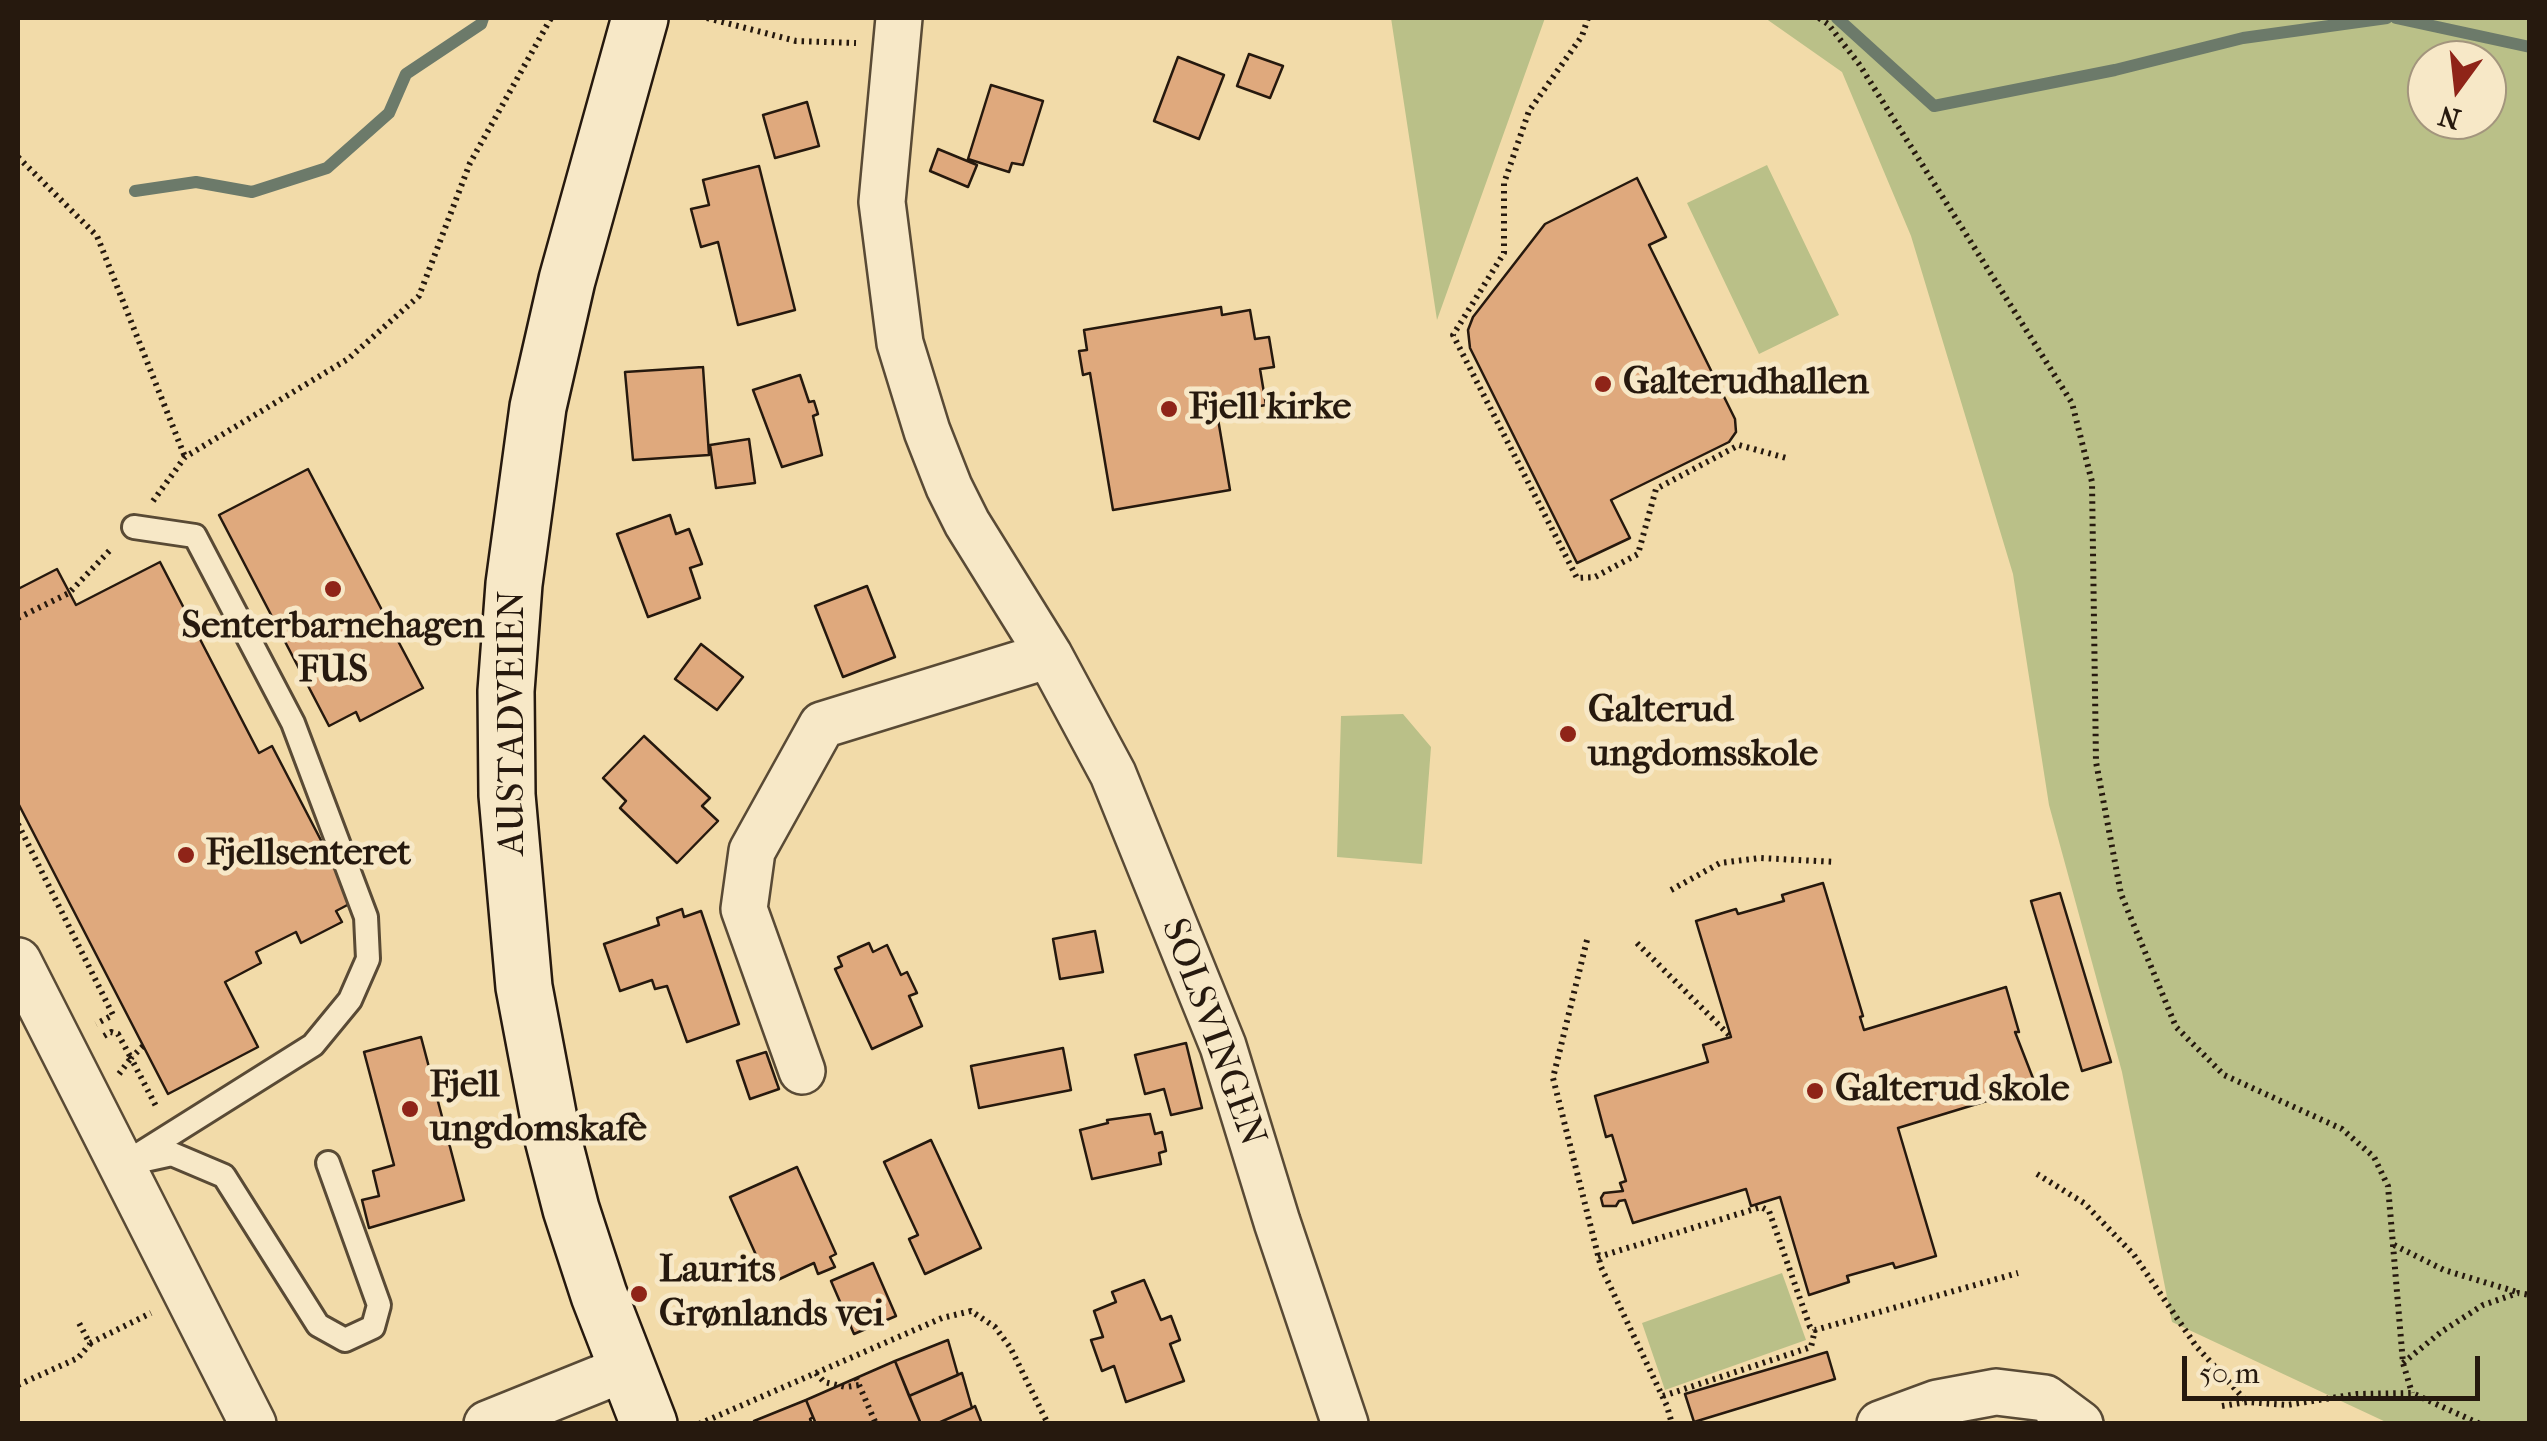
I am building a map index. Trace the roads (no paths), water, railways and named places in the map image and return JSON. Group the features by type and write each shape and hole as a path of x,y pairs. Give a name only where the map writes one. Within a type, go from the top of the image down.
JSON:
{"main road":[{"name":"AUSTADVEIEN","path":"640,18 566,280 538,407 514,584 506,690 506,795 522,971 552,1135 571,1209 649,1424"}],"street":[{"name":"SOLSVINGEN","path":"898,31 882,202 900,343 949,487 1049,655 1113,774 1223,1046 1345,1424"},
{"path":"802,1072 744,909 752,851 822,725 1049,655"},
{"path":"18,961 252,1424"},
{"path":"487,1424 626,1368"},
{"path":"1880,1424 1937,1403 1996,1392 2045,1398 2080,1424"}],"lane":[{"path":"122,1165 312,1045 350,1000 368,959 366,917 293,723 195,536 134,527"},
{"path":"122,1165 172,1154 224,1176 318,1325 345,1340 373,1327 379,1305 328,1164"}],"waterway":[{"path":"135,191 196,182 252,192 327,168 389,113 406,74 481,24 483,18"},
{"path":"1837,18 1934,106 2115,70 2243,38 2387,18"},
{"path":"2396,18 2530,47"}],"place":[{"name":"Galterudhallen","path":"1603,384"},
{"name":"Fjell kirke","path":"1169,409"},
{"name":"Senterbarnehagen FUS","path":"333,589"},
{"name":"Galterud ungdomsskole","path":"1568,734"},
{"name":"Fjellsenteret","path":"186,855"},
{"name":"Galterud skole","path":"1815,1091"},
{"name":"Fjell ungdomskafè","path":"410,1109"},
{"name":"Laurits Grønlands vei","path":"639,1294"}]}
